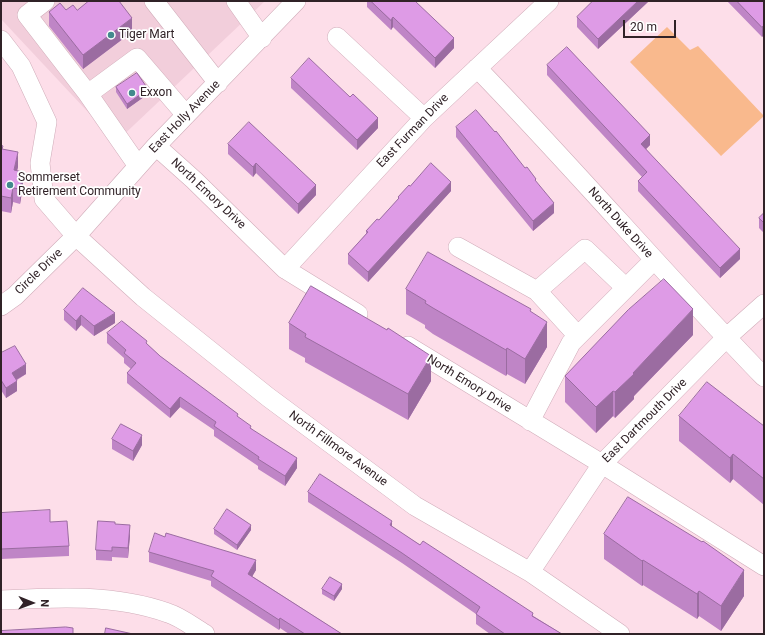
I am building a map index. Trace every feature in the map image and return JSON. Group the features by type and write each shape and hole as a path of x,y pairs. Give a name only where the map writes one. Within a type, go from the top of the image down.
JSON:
{"street":[{"path":"45,1 27,15 88,94 138,166"},
{"path":"154,1 218,83"},
{"path":"236,1 262,38"},
{"name":"East Holly Avenue","path":"76,236 156,146 262,38 296,1"},
{"name":"East Furman Drive","path":"285,269 424,118 549,1"},
{"path":"337,37 424,118"},
{"name":"North Fillmore Avenue","path":"1,40 21,66 47,122 40,162 44,199 76,236 143,297 268,397 415,506 530,572 620,634"},
{"path":"88,94 137,58 186,115"},
{"name":"North Duke Drive","path":"477,68 654,260 764,376"},
{"name":"North Emory Drive","path":"156,146 194,180 285,269 371,323"},
{"name":"Circle Drive","path":"1,306 15,296 76,236"},
{"path":"458,247 537,291 578,336"},
{"path":"537,291 585,249 626,288"},
{"path":"530,421 571,343 654,260"},
{"name":"East Dartmouth Drive","path":"530,572 602,464 727,337 764,304"},
{"name":"North Emory Drive","path":"391,335 602,464 764,566"},
{"path":"1,600 44,598 118,600 169,613 205,634"}],"shaded area":[{"path":"1,1 265,1 116,142 1,19"},
{"path":"667,27 690,50 698,46 764,116 721,156 630,62"}],"building":[{"path":"89,1 119,1 132,18 83,55 49,12 60,3 66,10 73,5 77,10"},
{"path":"371,1 415,1 454,38 435,58 393,17 391,20"},
{"path":"593,1 638,1 598,39 577,17"},
{"path":"737,1 764,1 764,25 762,27"},
{"path":"567,47 650,135 641,144 740,249 720,268 638,181 647,172 547,65"},
{"path":"309,58 350,97 353,94 378,118 357,140 291,78"},
{"name":"Exxon","path":"137,73 148,89 127,104 116,87"},
{"path":"476,110 495,132 496,131 525,168 527,167 536,179 535,180 554,203 533,221 456,127"},
{"path":"249,122 316,185 298,204 256,163 253,167 228,144"},
{"path":"1,145 3,146 2,149 18,152 14,170 23,172 20,189 13,188 11,198 1,196"},
{"path":"431,163 451,182 368,272 348,254 368,232 366,231 377,219 379,220 399,198 398,197"},
{"path":"764,213 764,223 759,218"},
{"path":"428,252 531,309 530,311 547,322 525,359 507,348 506,350 433,308 425,303 426,301 406,289"},
{"path":"664,279 693,309 633,373 634,374 596,407 565,376 628,310"},
{"path":"311,286 387,330 388,328 431,356 408,394 305,337 306,334 289,323"},
{"path":"83,288 115,313 94,326 81,315 76,321 64,310"},
{"path":"122,321 147,341 146,343 160,356 238,414 237,416 251,426 250,428 297,458 285,476 258,459 259,457 214,426 216,422 180,397 170,409 127,373 136,363 124,353 126,350 107,333"},
{"path":"15,346 26,364 12,373 17,381 6,388 1,380 1,353"},
{"path":"707,382 764,426 764,479 733,454 730,458 679,416"},
{"path":"121,424 142,435 133,451 112,439"},
{"path":"320,474 392,521 390,525 420,545 423,541 533,613 532,616 562,634 505,634 476,614 480,607 402,553 308,492"},
{"path":"628,497 702,542 703,541 744,570 721,606 699,591 697,594 643,560 642,561 604,534"},
{"path":"227,509 251,525 237,545 214,529"},
{"path":"50,510 50,522 67,521 69,546 1,549 1,513"},
{"path":"98,521 130,525 128,548 112,547 112,551 96,550"},
{"path":"155,533 165,537 166,533 256,560 248,574 342,634 305,634 280,618 279,620 211,576 214,571 149,552"},
{"path":"330,577 342,584 334,596 322,589"},
{"path":"66,627 73,628 73,634 1,634 1,631"},
{"path":"106,628 133,634 105,634"}],"place":[{"name":"Tiger Mart","path":"111,35"},
{"name":"Exxon","path":"132,93"},
{"name":"Sommerset Retirement Community","path":"10,185"}]}
